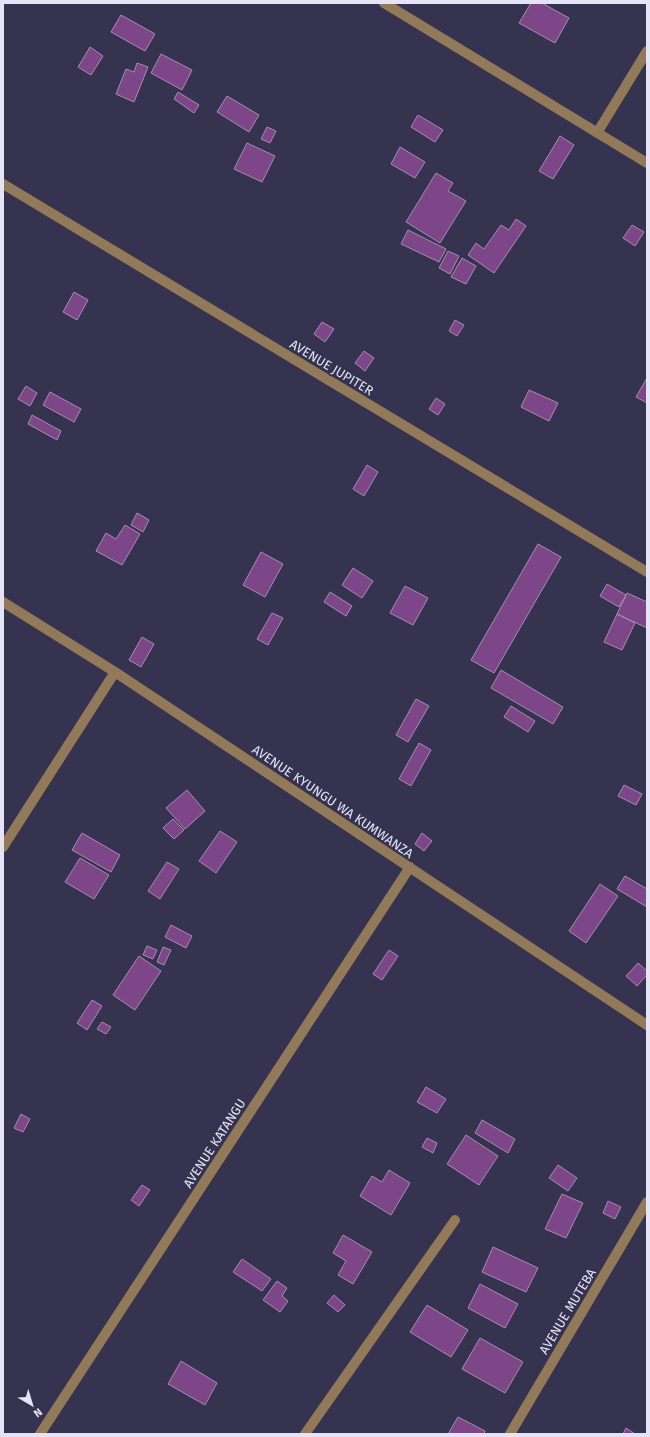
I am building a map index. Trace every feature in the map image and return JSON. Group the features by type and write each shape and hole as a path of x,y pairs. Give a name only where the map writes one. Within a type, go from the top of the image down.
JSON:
{"street":[{"path":"384,3 647,163"},
{"path":"597,133 647,51"},
{"name":"AVENUE JUPITER","path":"3,184 647,572"},
{"name":"AVENUE KYUNGU WA KUMWANZA","path":"3,602 115,672 647,1025"},
{"path":"3,847 115,672"},
{"name":"AVENUE KATANGU","path":"40,1434 410,867"},
{"name":"AVENUE MUTEBA","path":"510,1434 647,1202"},
{"path":"305,1434 455,1220"}],"building":[{"path":"531,3 542,3 569,18 555,43 519,23"},
{"path":"121,15 155,34 145,51 111,32"},
{"path":"90,47 103,56 91,75 78,67"},
{"path":"161,54 192,70 182,90 151,73"},
{"path":"137,63 148,67 134,102 116,94 126,69 134,72"},
{"path":"178,92 199,105 194,113 174,99"},
{"path":"227,96 259,115 249,132 217,112"},
{"path":"418,115 443,130 435,142 411,127"},
{"path":"267,127 276,131 270,143 261,139"},
{"path":"560,136 574,145 553,179 539,171"},
{"path":"247,143 275,156 262,182 234,169"},
{"path":"400,147 425,162 415,178 391,164"},
{"path":"436,173 453,183 448,191 466,201 440,243 406,222"},
{"path":"516,219 526,226 494,273 468,255 476,243 484,249 501,225 509,230"},
{"path":"632,225 644,232 635,246 623,238"},
{"path":"408,230 446,249 439,262 401,244"},
{"path":"448,251 459,256 450,274 439,268"},
{"path":"462,258 476,266 466,284 451,277"},
{"path":"74,292 88,300 77,320 63,312"},
{"path":"455,320 464,325 457,336 449,331"},
{"path":"322,322 334,329 325,342 314,334"},
{"path":"364,351 374,358 365,371 355,363"},
{"path":"647,378 647,403 636,397"},
{"path":"26,386 37,393 30,406 18,399"},
{"path":"529,390 558,403 549,421 521,407"},
{"path":"50,392 81,409 74,422 43,405"},
{"path":"436,398 445,404 438,415 429,409"},
{"path":"32,415 61,431 57,440 28,424"},
{"path":"367,465 378,472 364,496 353,489"},
{"path":"137,513 149,520 143,532 131,525"},
{"path":"125,525 140,534 122,565 96,551 106,533 116,539"},
{"path":"538,544 561,557 494,673 471,660"},
{"path":"261,552 283,564 265,597 243,585"},
{"path":"353,568 373,581 362,598 342,585"},
{"path":"607,584 626,595 619,607 600,596"},
{"path":"405,586 428,598 413,625 390,613"},
{"path":"330,592 352,606 346,616 324,602"},
{"path":"627,593 647,602 647,628 617,614"},
{"path":"272,613 283,618 268,645 257,639"},
{"path":"617,614 635,623 622,650 604,642"},
{"path":"142,637 154,644 141,667 129,660"},
{"path":"501,670 563,707 553,724 491,688"},
{"path":"416,699 429,706 408,742 396,735"},
{"path":"511,706 535,721 528,732 504,717"},
{"path":"419,743 431,750 411,786 399,779"},
{"path":"624,785 642,794 636,805 618,796"},
{"path":"187,790 205,811 185,829 166,808"},
{"path":"173,819 184,830 174,839 163,828"},
{"path":"220,831 237,842 216,873 199,861"},
{"path":"82,833 120,855 111,872 72,850"},
{"path":"422,833 432,841 424,851 415,844"},
{"path":"80,858 109,875 94,899 65,882"},
{"path":"167,862 179,869 160,899 148,891"},
{"path":"625,876 647,889 647,907 617,889"},
{"path":"600,884 618,896 586,943 569,931"},
{"path":"171,925 192,936 186,948 165,937"},
{"path":"147,946 157,950 153,959 143,955"},
{"path":"163,947 171,950 164,965 157,962"},
{"path":"389,950 398,956 382,980 373,974"},
{"path":"139,956 161,971 135,1010 113,995"},
{"path":"638,963 647,971 647,975 637,986 626,976"},
{"path":"92,1000 102,1006 87,1030 77,1023"},
{"path":"102,1022 111,1027 106,1034 97,1029"},
{"path":"426,1087 446,1099 437,1113 417,1102"},
{"path":"21,1114 30,1119 23,1132 14,1128"},
{"path":"482,1120 515,1139 508,1153 475,1133"},
{"path":"466,1135 498,1156 479,1185 447,1164"},
{"path":"427,1138 437,1143 433,1153 422,1147"},
{"path":"558,1165 577,1178 568,1191 549,1178"},
{"path":"389,1170 410,1183 391,1215 360,1196 372,1176 382,1182"},
{"path":"142,1185 150,1190 139,1206 131,1200"},
{"path":"562,1194 583,1203 566,1238 545,1229"},
{"path":"608,1201 621,1207 615,1219 603,1213"},
{"path":"343,1235 372,1252 353,1284 338,1275 346,1261 333,1253"},
{"path":"493,1247 538,1268 526,1292 482,1272"},
{"path":"242,1259 271,1279 262,1291 233,1272"},
{"path":"277,1281 287,1288 282,1296 288,1301 280,1312 263,1300"},
{"path":"480,1284 518,1304 505,1328 468,1308"},
{"path":"334,1295 345,1305 338,1312 327,1303"},
{"path":"427,1305 468,1330 451,1357 410,1332"},
{"path":"480,1338 523,1362 505,1393 462,1369"},
{"path":"181,1361 217,1383 205,1405 168,1384"},
{"path":"458,1417 485,1431 484,1434 448,1434"},
{"path":"626,1428 635,1434 623,1434"}]}
